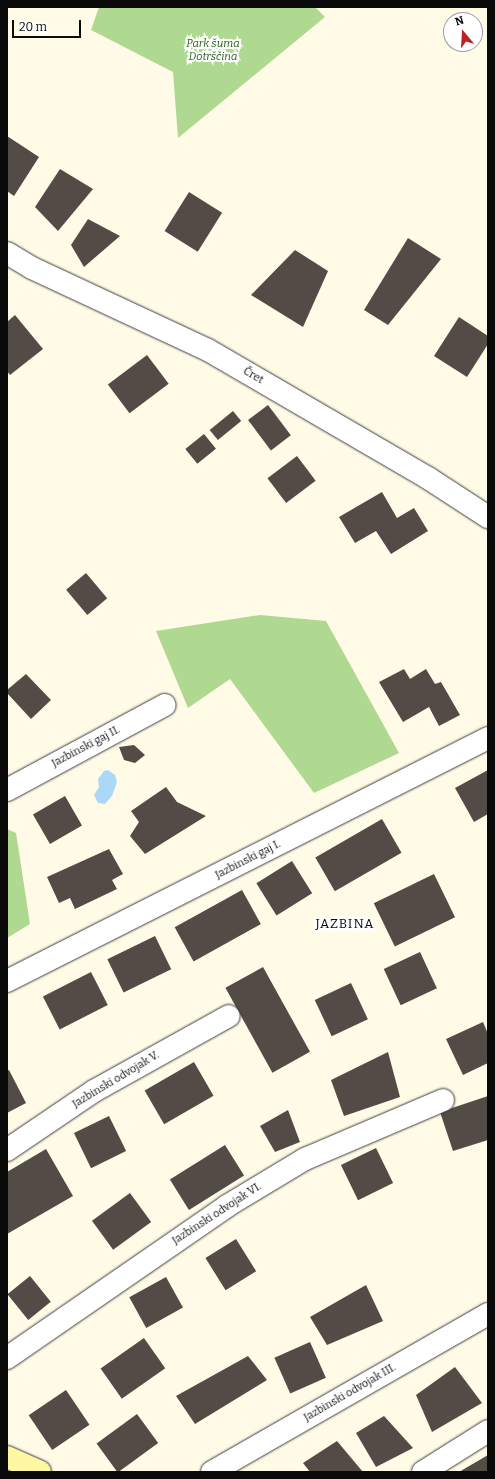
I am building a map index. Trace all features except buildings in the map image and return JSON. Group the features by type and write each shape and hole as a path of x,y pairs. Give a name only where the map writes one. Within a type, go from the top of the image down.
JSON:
{"street":[{"name":"Čret","path":"7,253 32,268 208,350 428,478 488,517"},
{"name":"Jazbinski gaj II.","path":"7,790 165,705"},
{"name":"Jazbinski gaj I.","path":"7,981 488,738"},
{"name":"Jazbinski odvojak V.","path":"7,1150 94,1091 229,1016"},
{"name":"Jazbinski odvojak VI.","path":"7,1358 227,1206 305,1159 444,1100"},
{"name":"Jazbinski odvojak III.","path":"212,1472 488,1314"},
{"path":"423,1472 488,1431"},
{"path":"7,1457 40,1472"}],"green space":[{"name":"Park šuma Dotrščina","path":"99,7 315,7 325,17 178,138 173,72 91,30"},
{"path":"260,615 326,621 399,753 314,793 230,679 188,708 156,631"},
{"path":"7,829 16,833 30,924 7,938"}],"water":[{"path":"108,770 115,775 117,782 112,796 105,804 98,803 94,795 99,787 98,779 104,771"}],"district":[{"name":"JAZBINA","path":"345,924"}]}
